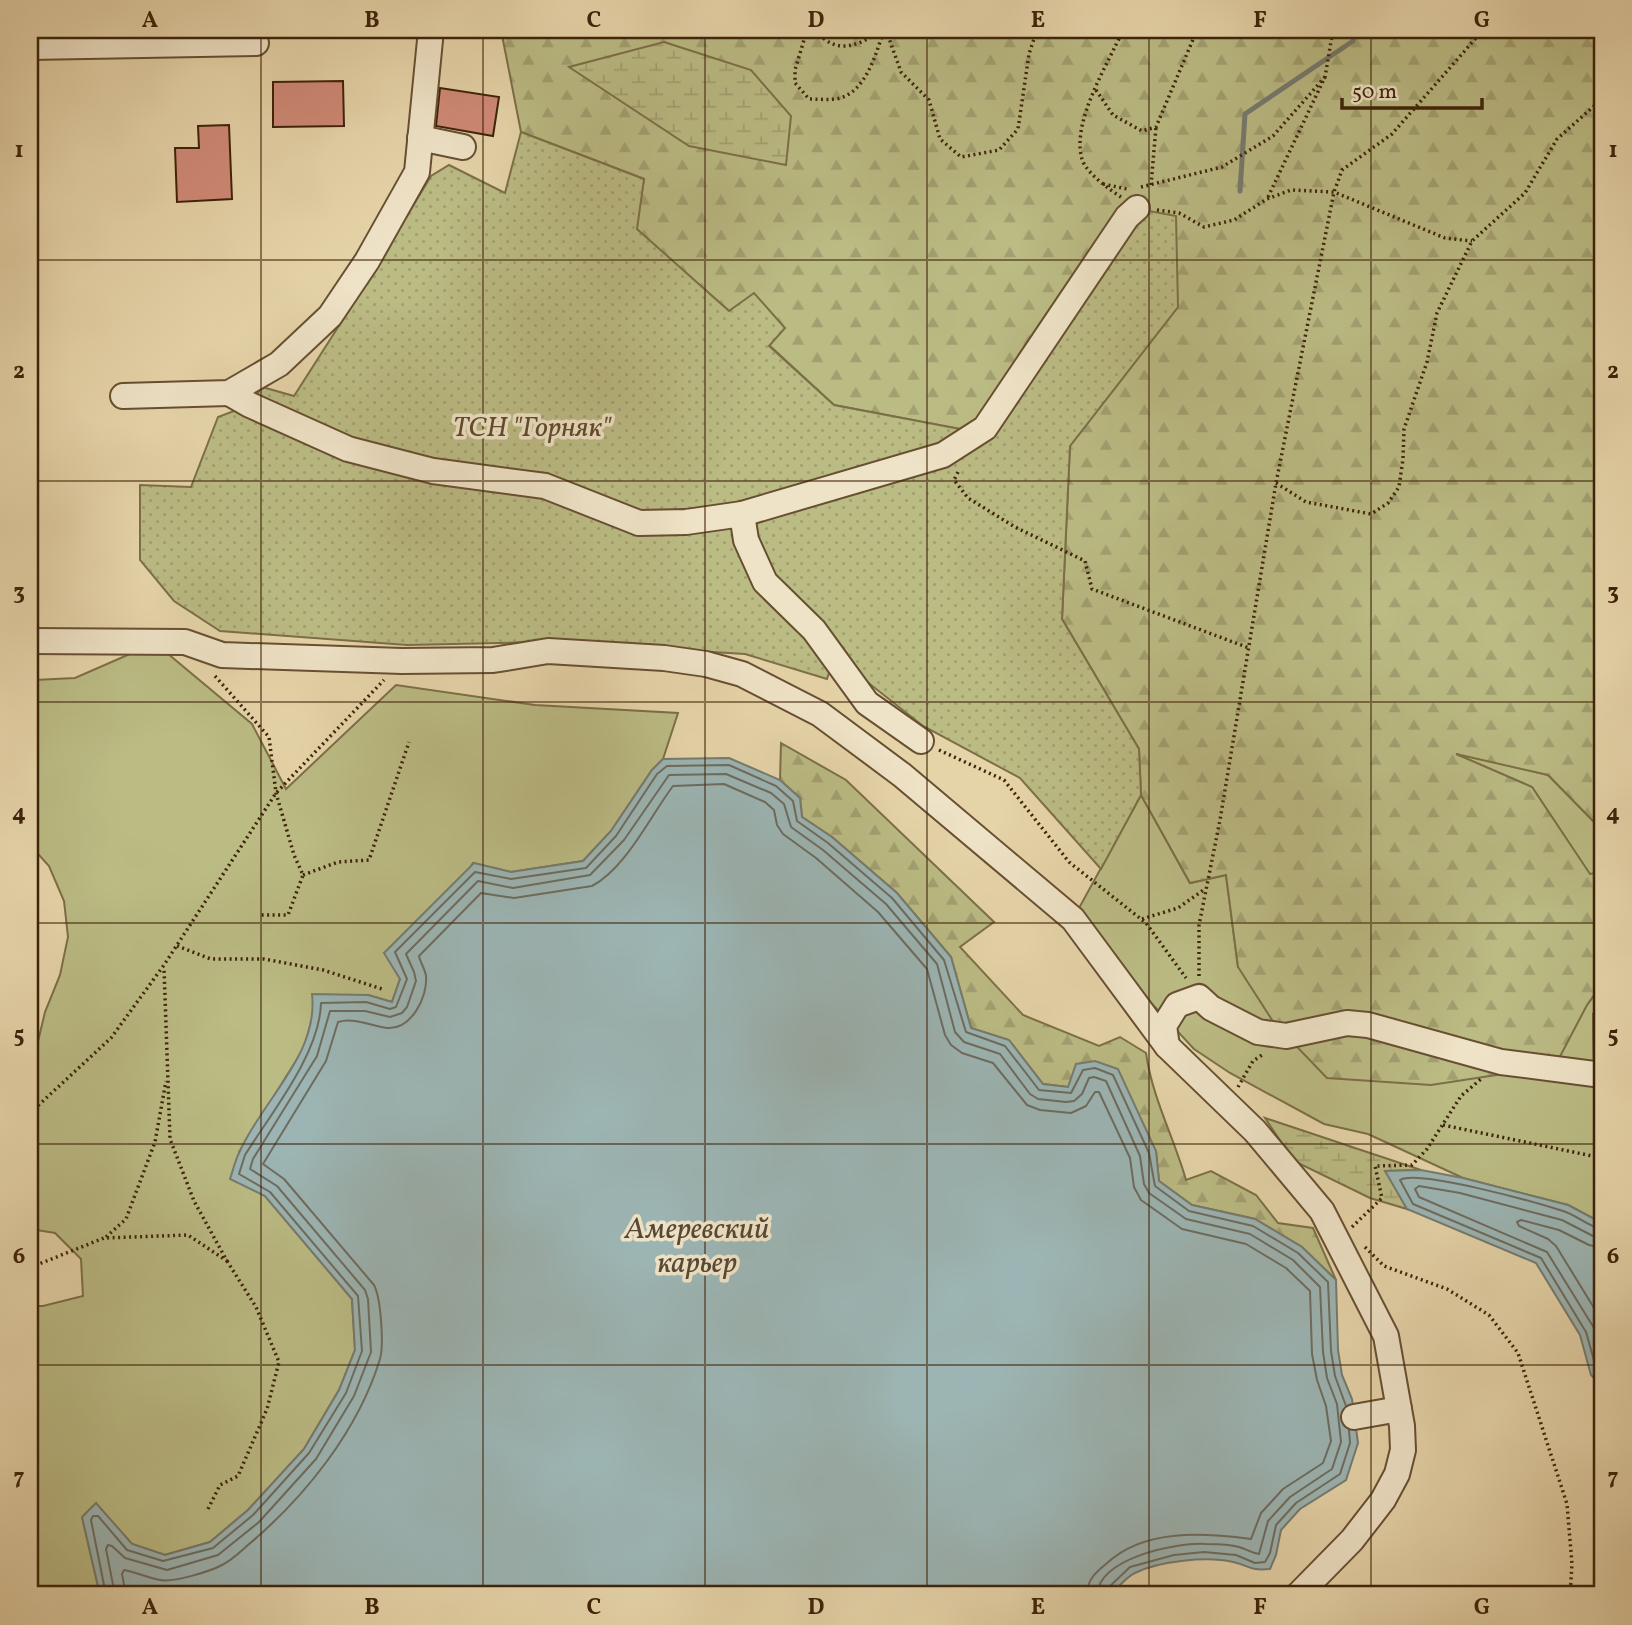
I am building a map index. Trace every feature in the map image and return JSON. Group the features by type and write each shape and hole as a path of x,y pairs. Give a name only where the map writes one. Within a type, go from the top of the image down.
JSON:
{"street":[{"path":"123,396 229,393 279,363 330,316 367,261 417,172 430,30"},
{"path":"30,47 96,38 256,43"},
{"path":"420,138 463,147"},
{"path":"229,393 348,449 433,471 545,486 639,523 685,522 741,514 943,455 985,428 1127,217 1143,209"},
{"path":"741,514 746,540 765,582 814,630 867,702 921,741"},
{"path":"30,641 186,642 222,654 402,661 493,660 548,651 663,658 706,664 742,674 820,714 902,775 1073,919 1167,1046 1255,1131 1344,1235 1386,1336 1404,1450 1397,1474 1383,1500 1352,1540 1298,1595"},
{"path":"1167,1046 1164,1026 1177,1005 1199,997 1211,1007 1258,1032 1286,1036 1347,1023 1368,1025 1501,1062 1599,1074"},
{"path":"1354,1417 1399,1409"}],"path":[{"path":"807,30 795,70 795,83 809,99 839,99 859,86 874,60 884,30"},
{"path":"816,30 824,41 841,46 864,42 884,30"},
{"path":"884,30 901,72 929,100 940,139 961,157 999,150 1018,129 1030,54 1037,30"},
{"path":"1124,30 1081,125 1082,160 1101,184 1130,190 1222,167 1273,136 1325,77"},
{"path":"1197,30 1156,127 1151,185 1143,209 1178,213 1204,227 1234,220 1267,199 1291,190 1334,192 1445,238 1472,242"},
{"path":"1267,199 1325,77 1333,30"},
{"path":"1199,997 1199,925 1276,483 1334,192 1342,170 1392,134 1483,30"},
{"path":"1096,90 1113,115 1142,131 1156,127"},
{"path":"1276,483 1306,502 1371,514 1388,503 1399,487 1404,459 1404,429 1427,362 1437,313 1472,242 1525,193 1556,139 1602,99"},
{"path":"959,469 954,480 968,498 1015,527 1086,561 1092,589 1249,648"},
{"path":"30,1113 111,1038 177,946 276,793 402,661"},
{"path":"211,670 269,737 276,793 294,855 303,875 288,915 259,915"},
{"path":"921,741 1004,780 1069,862 1142,919 1199,997"},
{"path":"303,875 338,862 369,860 409,742"},
{"path":"1142,919 1178,908 1206,888"},
{"path":"177,946 211,959 264,959 323,970 382,989"},
{"path":"164,965 170,1139 194,1201 256,1307 279,1362 267,1409 238,1476 219,1485 208,1508"},
{"path":"1599,1074 1602,1014"},
{"path":"1228,1104 1253,1061 1286,1036"},
{"path":"1501,1062 1461,1096 1427,1149 1412,1165 1376,1166 1382,1198 1344,1235 1384,1266 1447,1289 1489,1315 1518,1353 1567,1504 1572,1564 1570,1595"},
{"path":"30,1266 104,1238 126,1219 155,1142 167,1072"},
{"path":"1443,1125 1602,1158"},
{"path":"104,1238 188,1235 227,1261"}],"green space":[{"path":"501,30 1602,30 1602,830 1548,775 1456,754 1532,787 1590,874 1602,872 1602,984 1587,1005 1555,1066 1431,1085 1327,1078 1274,1023 1238,967 1226,875 1190,883 1141,795 1139,749 1062,619 1070,446 1178,307 976,432 834,405 769,345 754,294 729,311 636,229 644,179 521,132"},
{"path":"664,42 751,70 791,116 786,165 689,146 569,67"},
{"name":"ТСН \"Горняк\"","path":"521,132 644,179 637,229 729,311 754,293 785,328 769,346 834,405 975,432 1133,208 1176,216 1178,307 1070,446 1062,619 1139,749 1141,795 1101,869 1020,778 923,726 861,677 833,661 827,679 745,654 548,642 407,645 220,631 174,601 140,560 140,485 191,487 218,417 250,405 262,387 294,396 431,176 449,165 505,193"},
{"path":"155,643 252,724 286,789 396,685 535,705 678,713 663,759 652,770 611,831 583,861 511,872 473,863 400,979 392,1002 368,995 314,1011 304,1048 239,1152 265,1196 352,1299 355,1350 339,1390 304,1449 248,1510 210,1542 165,1555 132,1544 96,1504 82,1517 100,1595 30,1595 30,1306 43,1306 83,1296 81,1259 55,1233 30,1229 30,1075 45,1012 60,975 68,937 64,901 49,866 30,845 30,683 34,680 75,678"},
{"path":"781,743 846,780 994,922 960,947 1023,1015 1099,1046 1120,1037 1146,1053 1153,1086 1186,1180 1211,1171 1256,1195 1278,1223 1313,1228 1336,1280 1302,1247 1255,1219 1192,1205 1159,1181 1156,1151 1068,1087 1043,1084 1009,1040 971,1028 951,957 897,893 832,837 802,817 800,798 780,780"},
{"path":"1451,752 1548,775 1602,830 1602,872 1590,875 1532,787"},
{"path":"1141,795 1190,883 1226,875 1238,967 1587,1005 1602,984 1602,1004 1593,1014 1594,1069 1602,1076 1602,1223 1568,1205 1463,1178 1368,1134 1324,1124 1230,1073 1194,1049 1073,919"},
{"path":"1602,1004 1602,1076 1594,1069 1593,1014"},
{"path":"1265,1118 1421,1170 1386,1171 1407,1209 1370,1198 1294,1161"}],"water":[{"name":"Амеревский карьер","path":"729,758 780,780 800,798 802,817 832,837 897,893 951,957 971,1028 1009,1040 1043,1084 1068,1087 1076,1064 1095,1061 1118,1069 1156,1151 1159,1181 1192,1205 1255,1219 1302,1247 1336,1280 1338,1350 1342,1375 1352,1399 1358,1443 1346,1480 1300,1509 1281,1530 1270,1569 1254,1569 1222,1560 1170,1563 1135,1573 1110,1595 100,1595 82,1517 96,1503 132,1544 165,1555 210,1542 248,1510 304,1449 339,1390 355,1350 352,1299 265,1196 230,1179 249,1133 287,1076 307,1037 312,1016 312,994 368,995 392,1002 400,979 384,953 474,863 511,872 583,861 611,831 652,770 663,759"},
{"path":"1421,1170 1568,1205 1602,1223 1602,1387 1591,1375 1580,1335 1536,1263 1407,1209 1385,1171"}],"building":[{"path":"343,81 344,126 273,127 273,82"},
{"path":"440,88 499,97 493,136 436,126"},
{"path":"229,125 232,199 177,202 175,148 199,148 198,126"}],"waterway":[{"path":"1240,191 1245,114 1353,41 1354,30"}]}
